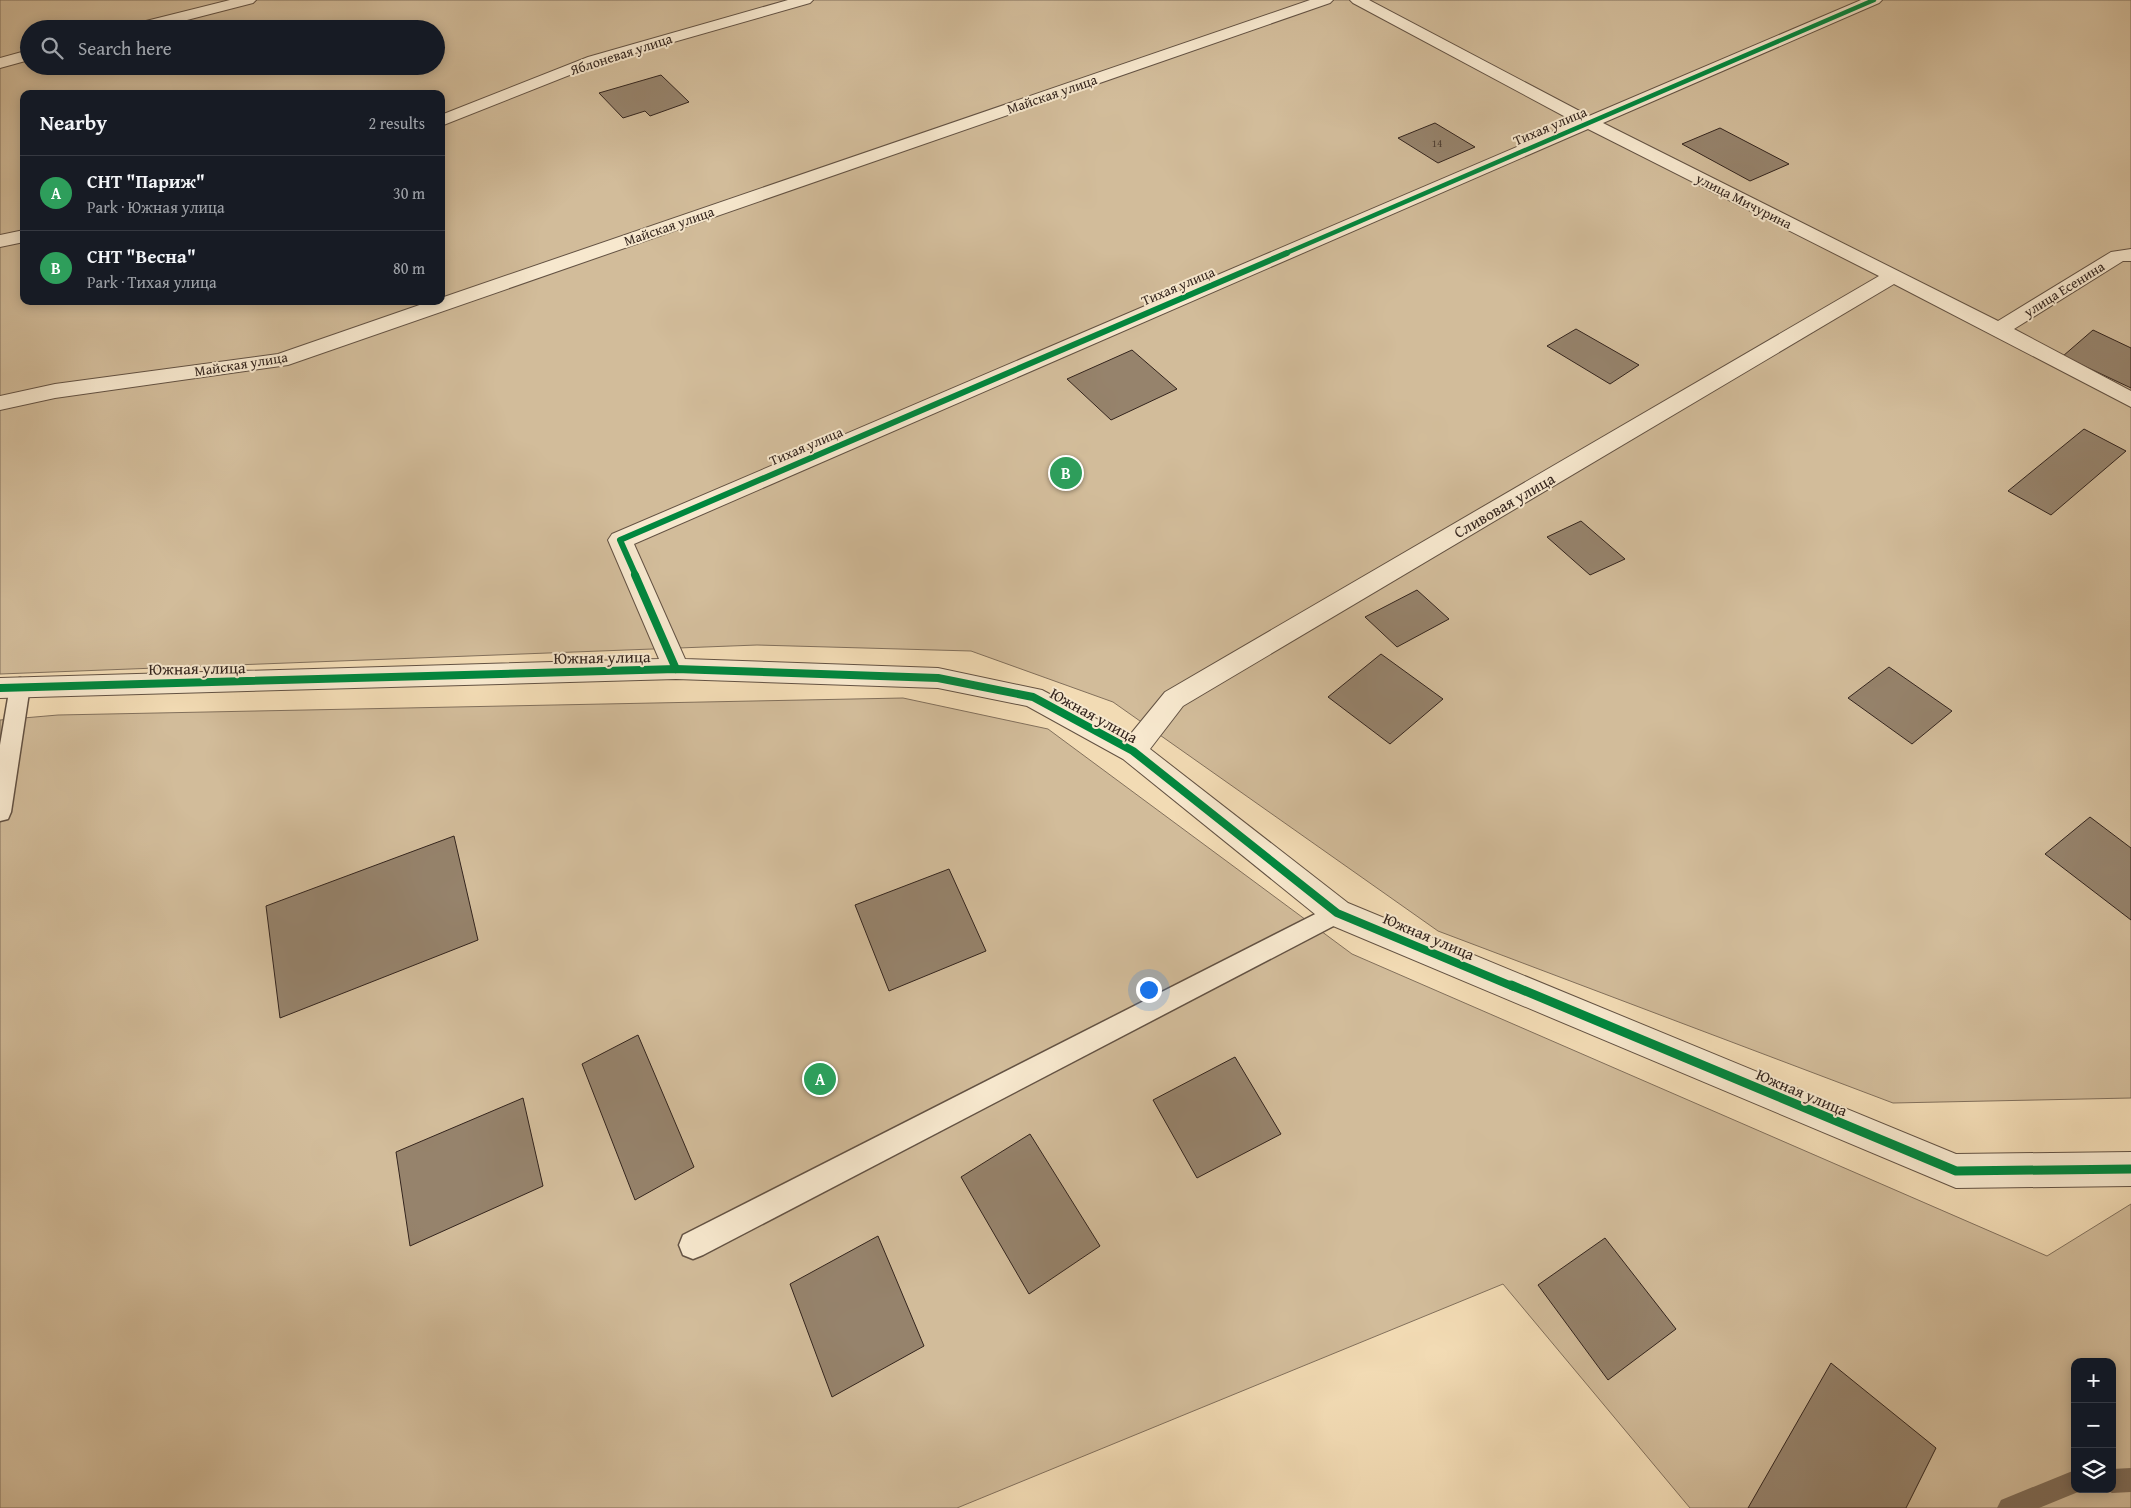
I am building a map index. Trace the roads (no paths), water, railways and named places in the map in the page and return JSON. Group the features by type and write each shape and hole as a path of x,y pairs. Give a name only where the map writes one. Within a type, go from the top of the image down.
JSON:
{"street":[{"path":"158,20 201,5 248,0"},
{"name":"Яблоневая улица","path":"445,119 594,60 805,0"},
{"name":"Майская улица","path":"445,304 1325,0"},
{"name":"улица Мичурина","path":"1358,0 1589,123 1999,330 2131,400"},
{"name":"Тихая улица","path":"676,669 620,540 1874,0"},
{"path":"0,63 20,57"},
{"path":"0,241 20,237"},
{"name":"улица Есенина","path":"1999,330 2118,256 2131,255"},
{"name":"Сливовая улица","path":"1133,751 1174,699 1892,277"},
{"name":"Майская улица","path":"0,403 55,391 282,360 441,305"},
{"name":"Южная улица","path":"10,687 676,669 938,678 1033,697 1133,751 1337,913 1956,1171 2131,1169"}],"lane":[{"path":"0,812 10,687"},
{"path":"693,1245 1337,913"}],"waterway":[{"path":"2116,1481 2131,1480"},
{"path":"2009,1508 2071,1484"}],"place":[{"name":"СНТ \"Весна\"","path":"1066,473"},
{"name":"СНТ \"Париж\"","path":"820,1079"}]}
